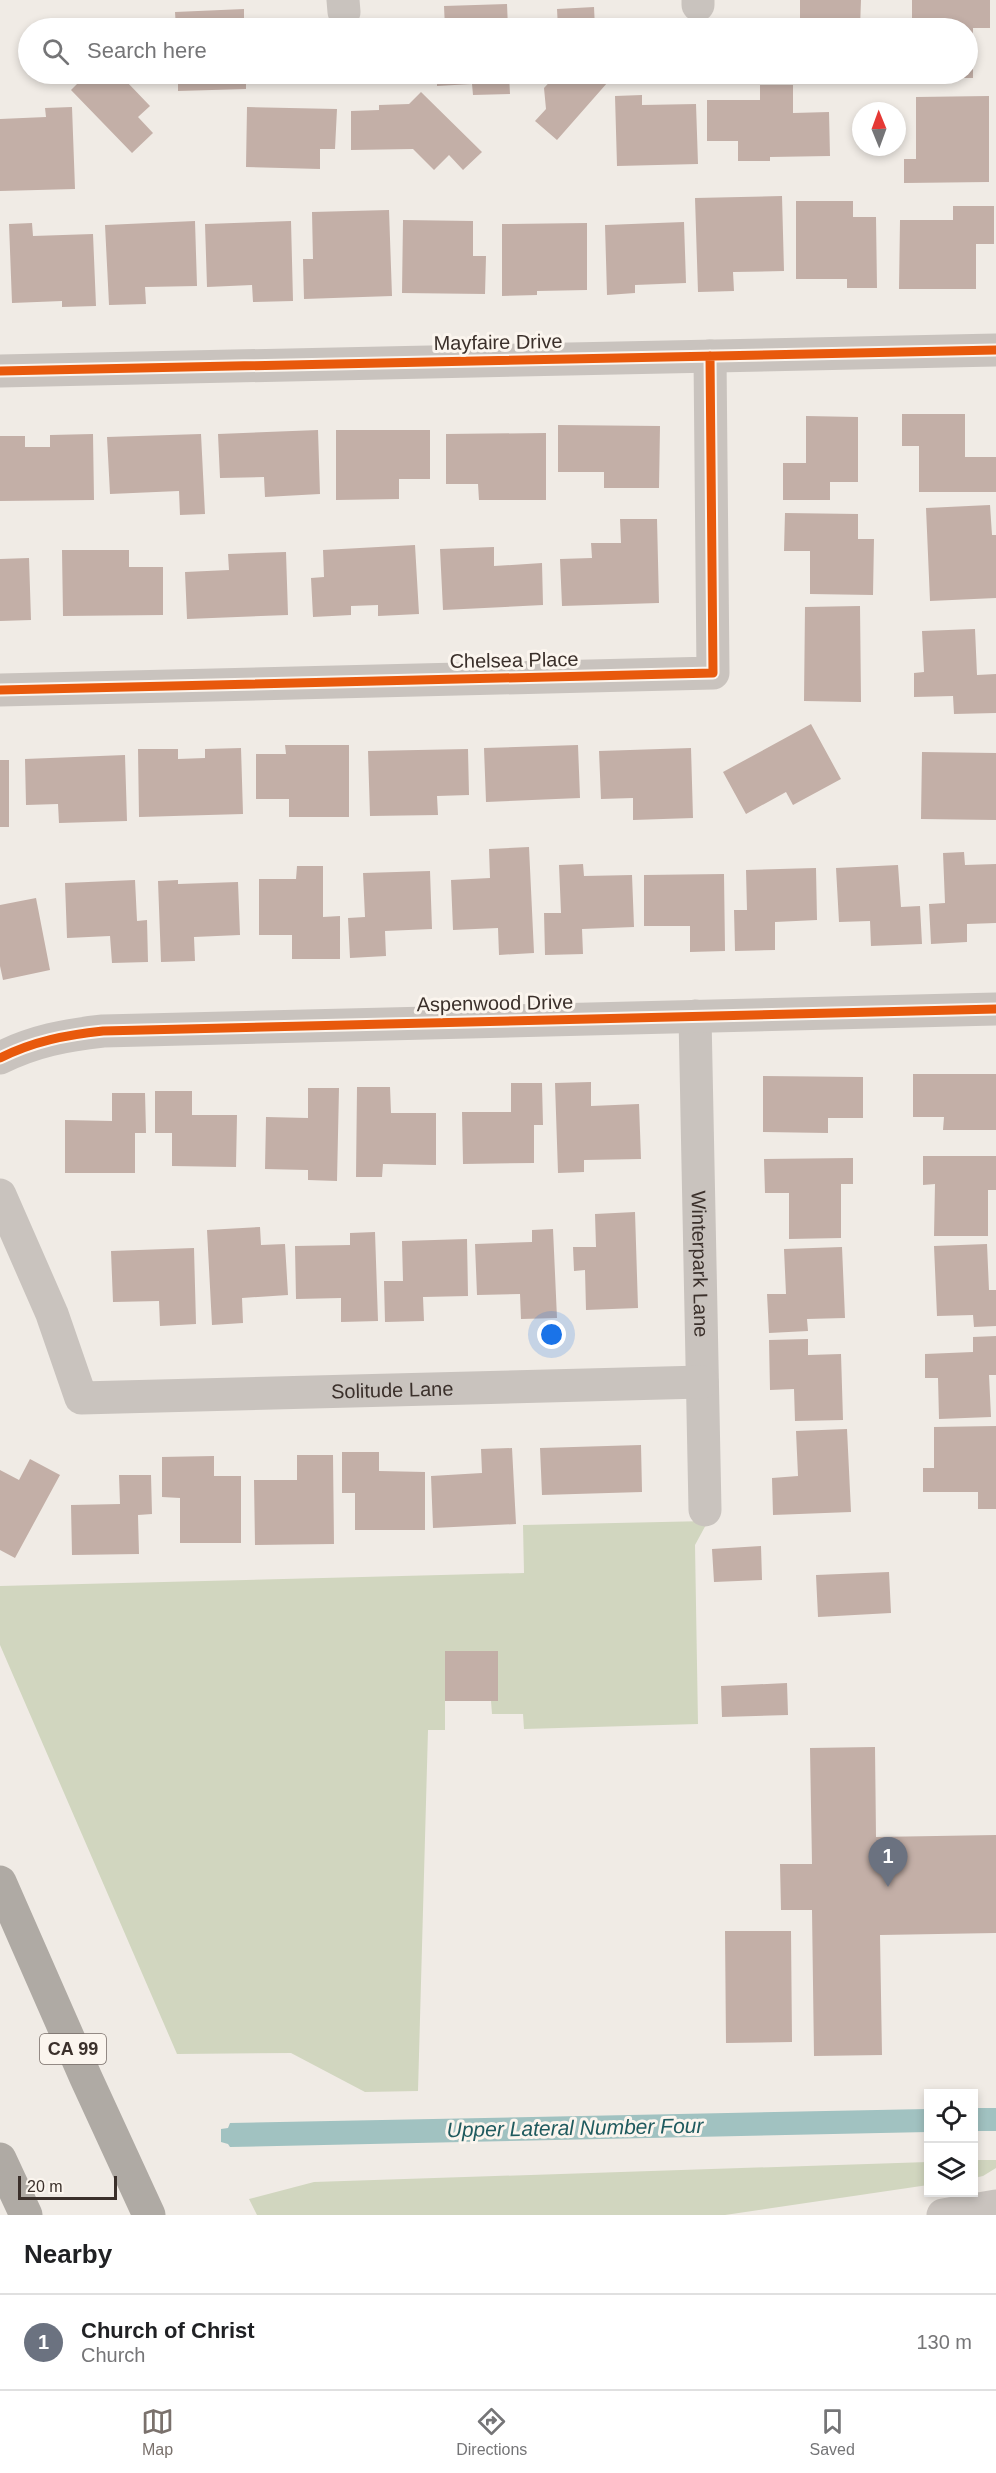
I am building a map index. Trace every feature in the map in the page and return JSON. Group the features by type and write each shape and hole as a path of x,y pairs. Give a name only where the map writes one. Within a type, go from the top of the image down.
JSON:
{"highway":[{"name":"CA 99","path":"0,1882 149,2215"},
{"path":"0,2159 26,2215"}],"street":[{"name":"Mayfaire Drive","path":"0,371 996,351"},
{"name":"Chelsea Place","path":"0,690 713,673 710,356"},
{"name":"Aspenwood Drive","path":"0,1058 24,1046 61,1035 103,1031 996,1009"},
{"name":"Winterpark Lane","path":"695,1016 705,1510"},
{"name":"Solitude Lane","path":"0,1196 52,1314 81,1398 702,1382"},
{"path":"944,2215 996,2206"}],"green space":[{"path":"708,1521 695,1545 698,1724 524,1729 523,1714 492,1714 491,1701 498,1701 498,1651 445,1651 445,1730 428,1730 418,2091 365,2092 291,2053 177,2054 0,1645 0,1586 524,1573 523,1525"},
{"path":"978,2160 996,2160 996,2168 978,2177"},
{"path":"924,2162 924,2186 725,2215 257,2215 249,2199 314,2182"}],"water":[{"path":"978,2108 996,2108 996,2131 978,2131"},
{"name":"Upper Lateral Number Four","path":"924,2109 924,2132 230,2147 221,2142 221,2129 228,2128 230,2123"}],"building":[{"path":"800,0 861,0 860,18 800,18"},
{"path":"912,0 990,0 990,28 978,28 978,18 912,18"},
{"path":"507,4 508,18 445,18 444,6"},
{"path":"594,7 595,18 557,18 557,9"},
{"path":"244,9 244,18 175,18 175,12"},
{"path":"77,84 129,84 150,106 138,117 153,133 132,153 71,90"},
{"path":"178,84 246,84 246,89 178,91"},
{"path":"437,84 472,84 437,86"},
{"path":"472,84 510,84 510,94 473,95"},
{"path":"548,84 606,84 557,140 535,121 546,109 544,88"},
{"path":"760,85 793,85 793,113 829,112 830,156 770,157 770,161 738,161 738,141 707,141 707,100 760,100"},
{"path":"421,92 482,152 463,170 449,155 434,170 413,149 351,150 351,111 379,110 379,105 409,104"},
{"path":"642,95 642,105 696,104 698,164 617,166 615,96"},
{"path":"989,96 989,182 904,183 904,159 916,159 916,97"},
{"path":"72,107 75,189 0,191 0,119 46,117 45,108"},
{"path":"247,107 337,109 335,149 320,149 320,169 246,167"},
{"path":"782,196 784,271 733,272 734,291 698,292 695,198"},
{"path":"796,201 853,201 853,217 876,217 877,288 847,288 847,279 796,279"},
{"path":"953,206 994,206 994,244 976,244 976,289 899,289 900,220 953,220"},
{"path":"389,210 392,296 304,299 303,259 313,259 312,212"},
{"path":"403,220 473,221 473,256 486,256 485,294 402,293"},
{"path":"195,221 197,286 145,287 146,304 109,305 105,225"},
{"path":"291,221 293,301 253,302 252,285 207,287 205,224"},
{"path":"684,222 686,283 635,285 635,293 607,295 605,225"},
{"path":"32,223 33,236 93,234 96,306 62,307 62,301 12,303 9,224"},
{"path":"587,223 587,290 537,291 537,295 502,296 502,224"},
{"path":"902,414 965,414 965,457 996,457 996,492 919,492 919,446 902,446"},
{"path":"806,416 858,417 858,482 830,482 830,500 783,500 783,463 806,463"},
{"path":"558,425 660,426 659,488 604,488 604,472 558,472"},
{"path":"318,430 320,494 265,497 264,477 220,478 218,434"},
{"path":"336,430 430,430 430,479 399,479 399,499 336,500"},
{"path":"546,433 546,500 479,500 478,484 446,484 446,434"},
{"path":"93,434 94,500 0,501 0,436 25,436 25,447 50,447 50,435"},
{"path":"201,434 205,514 180,515 179,491 110,494 107,437"},
{"path":"990,505 992,535 996,535 996,598 930,601 926,508"},
{"path":"785,513 858,514 858,539 874,539 873,595 810,594 810,551 784,551"},
{"path":"620,519 657,519 659,603 562,606 560,559 592,558 591,543 621,543"},
{"path":"415,545 419,614 378,616 378,605 351,606 351,615 313,617 311,578 324,577 323,550"},
{"path":"494,547 494,566 542,563 543,605 443,610 440,549"},
{"path":"62,550 129,550 129,567 163,567 163,615 63,616"},
{"path":"286,552 288,615 187,619 185,572 229,570 228,554"},
{"path":"29,558 31,620 0,621 0,559"},
{"path":"860,606 861,702 804,701 805,607"},
{"path":"975,629 977,675 996,674 996,713 954,714 953,696 914,697 914,673 924,672 922,631"},
{"path":"811,724 841,779 793,805 786,792 746,814 723,772"},
{"path":"285,745 349,745 349,817 289,817 289,799 256,799 256,754 286,754"},
{"path":"578,745 580,798 486,802 484,748"},
{"path":"241,748 243,814 139,817 138,749 178,749 178,759 205,758 205,749"},
{"path":"691,748 693,818 633,820 633,798 601,799 599,751"},
{"path":"468,749 469,795 437,796 438,815 370,816 368,751"},
{"path":"922,752 996,753 996,820 921,819"},
{"path":"125,755 127,821 59,823 58,804 26,805 25,759"},
{"path":"0,760 9,760 9,827 0,827"},
{"path":"529,847 534,953 499,955 498,928 453,930 451,880 490,878 489,849"},
{"path":"964,852 965,865 996,864 996,923 967,924 967,942 931,944 929,904 945,903 943,853"},
{"path":"583,864 584,876 632,875 634,927 582,929 583,954 545,955 544,913 561,913 559,865"},
{"path":"898,865 901,907 920,906 922,944 871,946 870,921 839,922 836,868"},
{"path":"297,866 323,866 323,917 340,916 340,959 292,959 292,935 259,935 259,879 296,879"},
{"path":"816,868 817,920 775,922 775,950 735,951 734,910 747,910 746,870"},
{"path":"430,871 432,929 385,931 386,956 350,958 348,918 365,917 363,873"},
{"path":"724,874 725,951 690,952 690,926 644,926 644,875"},
{"path":"135,880 137,921 147,920 148,962 112,963 110,936 67,938 65,883"},
{"path":"178,880 178,884 238,882 240,935 194,937 195,961 161,962 158,881"},
{"path":"36,898 50,970 3,980 0,966 0,905"},
{"path":"913,1074 996,1074 996,1130 943,1130 944,1117 913,1117"},
{"path":"763,1076 863,1077 863,1118 828,1118 828,1133 763,1132"},
{"path":"591,1082 591,1106 639,1104 641,1159 584,1160 584,1172 558,1173 555,1083"},
{"path":"511,1083 542,1083 543,1125 534,1125 534,1163 463,1164 462,1112 511,1112"},
{"path":"357,1087 390,1087 391,1113 436,1113 436,1165 383,1164 382,1177 356,1177"},
{"path":"308,1088 339,1088 337,1181 308,1180 308,1170 265,1169 266,1117 308,1118"},
{"path":"155,1091 192,1091 192,1115 237,1115 236,1167 172,1166 172,1133 155,1133"},
{"path":"112,1093 145,1093 146,1133 135,1133 135,1173 65,1173 65,1120 112,1121"},
{"path":"923,1156 996,1156 996,1190 988,1190 988,1236 934,1236 935,1184 923,1185"},
{"path":"853,1158 853,1184 841,1184 841,1238 789,1239 789,1193 765,1193 764,1159"},
{"path":"635,1212 638,1308 586,1310 585,1270 574,1271 573,1247 596,1247 595,1214"},
{"path":"260,1227 261,1245 285,1244 288,1295 242,1298 243,1323 212,1325 207,1230"},
{"path":"553,1229 557,1318 521,1319 520,1294 477,1295 475,1244 532,1242 532,1230"},
{"path":"375,1232 378,1321 341,1322 341,1298 296,1299 295,1246 350,1245 350,1233"},
{"path":"467,1239 468,1296 423,1297 424,1321 385,1322 384,1281 403,1281 402,1241"},
{"path":"987,1244 989,1290 996,1290 996,1326 974,1327 973,1315 937,1316 934,1246"},
{"path":"842,1247 845,1318 807,1319 808,1331 769,1333 767,1294 786,1294 784,1249"},
{"path":"194,1248 196,1324 160,1326 159,1301 113,1302 111,1251"},
{"path":"996,1336 996,1375 989,1375 991,1417 939,1419 938,1378 925,1378 925,1354 973,1352 973,1337"},
{"path":"808,1339 808,1355 841,1354 843,1420 795,1421 794,1389 770,1390 769,1340"},
{"path":"996,1426 996,1509 978,1509 978,1492 923,1492 923,1468 934,1468 934,1427"},
{"path":"847,1429 851,1512 773,1515 772,1478 798,1476 796,1431"},
{"path":"641,1445 642,1492 542,1495 540,1448"},
{"path":"512,1448 516,1524 433,1528 431,1476 482,1473 481,1449"},
{"path":"342,1452 379,1452 379,1471 425,1472 425,1530 355,1530 355,1493 342,1493"},
{"path":"297,1455 333,1455 334,1544 255,1545 254,1480 297,1480"},
{"path":"214,1456 214,1476 241,1476 241,1543 180,1543 180,1498 162,1497 162,1457"},
{"path":"30,1459 60,1475 15,1558 0,1550 0,1470 19,1480"},
{"path":"119,1475 151,1475 152,1514 138,1515 139,1554 72,1555 71,1505 120,1504"},
{"path":"761,1546 762,1580 714,1582 712,1549"},
{"path":"889,1572 891,1613 818,1617 816,1575"},
{"path":"445,1651 498,1651 498,1701 445,1701"},
{"path":"787,1683 788,1715 722,1717 721,1686"},
{"path":"875,1747 876,1837 996,1835 996,1933 880,1935 882,2055 814,2056 812,1910 781,1910 780,1864 812,1864 810,1748"},
{"path":"725,1931 791,1931 792,2042 726,2043"}],"cycle path":[{"path":"0,371 996,350"},
{"path":"0,690 713,673 710,356"},
{"path":"0,1058 25,1047 50,1040 103,1031 996,1009"}],"place":[{"name":"Church of Christ","path":"888,1887"}]}
